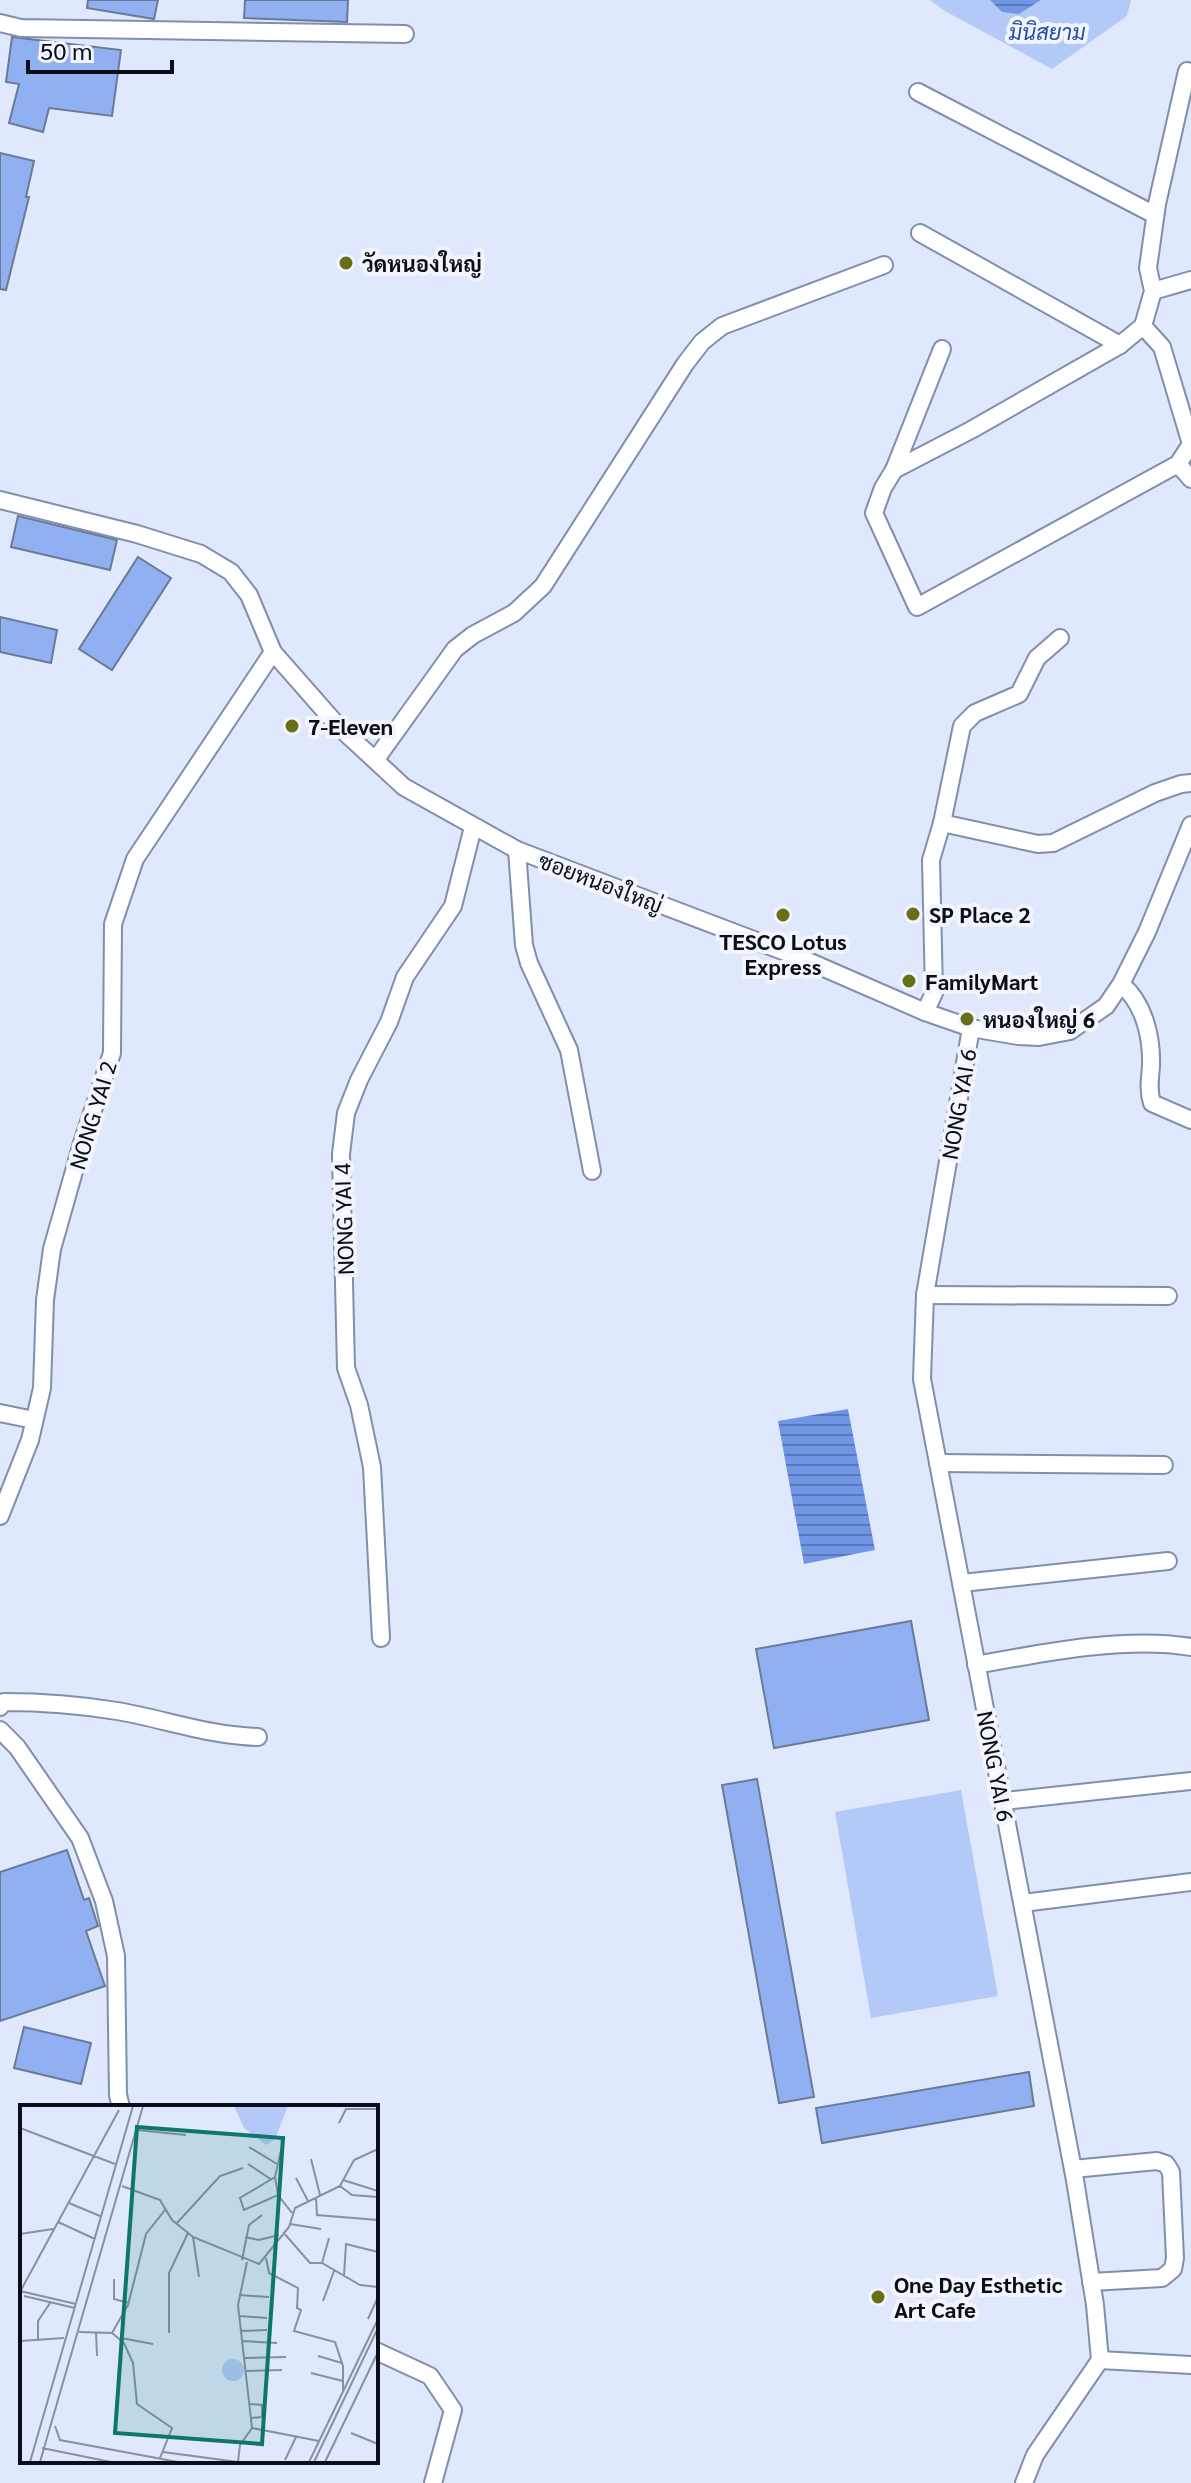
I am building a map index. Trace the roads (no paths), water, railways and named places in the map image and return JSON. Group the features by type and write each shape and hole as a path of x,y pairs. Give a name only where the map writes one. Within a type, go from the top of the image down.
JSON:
{"street":[{"path":"0,23 21,28 405,34"},
{"path":"894,470 1120,345 1143,326 1153,291 1148,268 1155,215 1187,71"},
{"path":"918,92 1155,215"},
{"path":"920,233 1120,345"},
{"path":"376,759 455,649 473,635 514,613 543,586 702,342 722,326 884,265"},
{"path":"1153,291 1191,280"},
{"path":"942,349 874,513 917,607 1178,464 1191,444 1162,347 1143,326"},
{"path":"1178,464 1191,479"},
{"name":"ซอยหนองใหญ่","path":"0,500 137,534 201,554 231,572 249,595 273,652 338,726 404,787 473,827 517,850 801,958 925,1012 971,1028 1039,1037 1070,1031 1106,1006 1121,984 1147,932 1191,825"},
{"path":"925,1012 934,993 931,860 962,726 975,713 1019,694 1037,658 1060,638"},
{"name":"NONG YAI 2","path":"0,1516 30,1440 42,1388 45,1300 52,1249 112,1053 113,924 135,859 273,652"},
{"path":"942,823 1038,844 1053,843 1155,793 1191,783"},
{"name":"NONG YAI 4","path":"381,1638 372,1467 359,1405 346,1368 341,1154 346,1113 389,1022 405,977 453,906 473,827"},
{"path":"517,850 524,945 529,963 569,1050 592,1171"},
{"path":"1121,984 1140,1008 1149,1036 1149,1091 1152,1103 1191,1120"},
{"name":"NONG YAI 6","path":"971,1028 925,1295 922,1379 1073,2169 1100,2360"},
{"path":"925,1295 1168,1296"},
{"path":"0,1413 34,1420"},
{"path":"938,1463 1164,1465"},
{"path":"962,1583 1168,1561"},
{"path":"976,1665 1085,1648 1162,1642 1191,1647"},
{"path":"0,1707 4,1702 37,1702 118,1711 229,1736 258,1737"},
{"path":"0,1730 17,1747 80,1838 104,1901 116,1956 120,2105"},
{"path":"1004,1801 1191,1781"},
{"path":"1023,1903 1191,1882"},
{"path":"1073,2169 1157,2161 1166,2164 1171,2172 1173,2269 1162,2278 1091,2282"},
{"path":"378,2352 430,2376 453,2410 433,2483"},
{"path":"1024,2483 1035,2455 1100,2360 1191,2365"}],"water":[{"path":"990,0 1041,0 1019,14 1002,12"},
{"path":"848,1409 875,1550 804,1564 778,1421"}],"place":[{"name":"วัดหนองใหญ่","path":"346,263"},
{"name":"7-Eleven","path":"292,726"},
{"name":"SP Place 2","path":"913,914"},
{"name":"TESCO Lotus Express","path":"783,915"},
{"name":"FamilyMart","path":"909,981"},
{"name":"หนองใหญ่ 6","path":"967,1019"},
{"name":"One Day Esthetic Art Cafe","path":"878,2297"}],"park label":[{"name":"มินิสยาม","path":"1047,31"}]}
